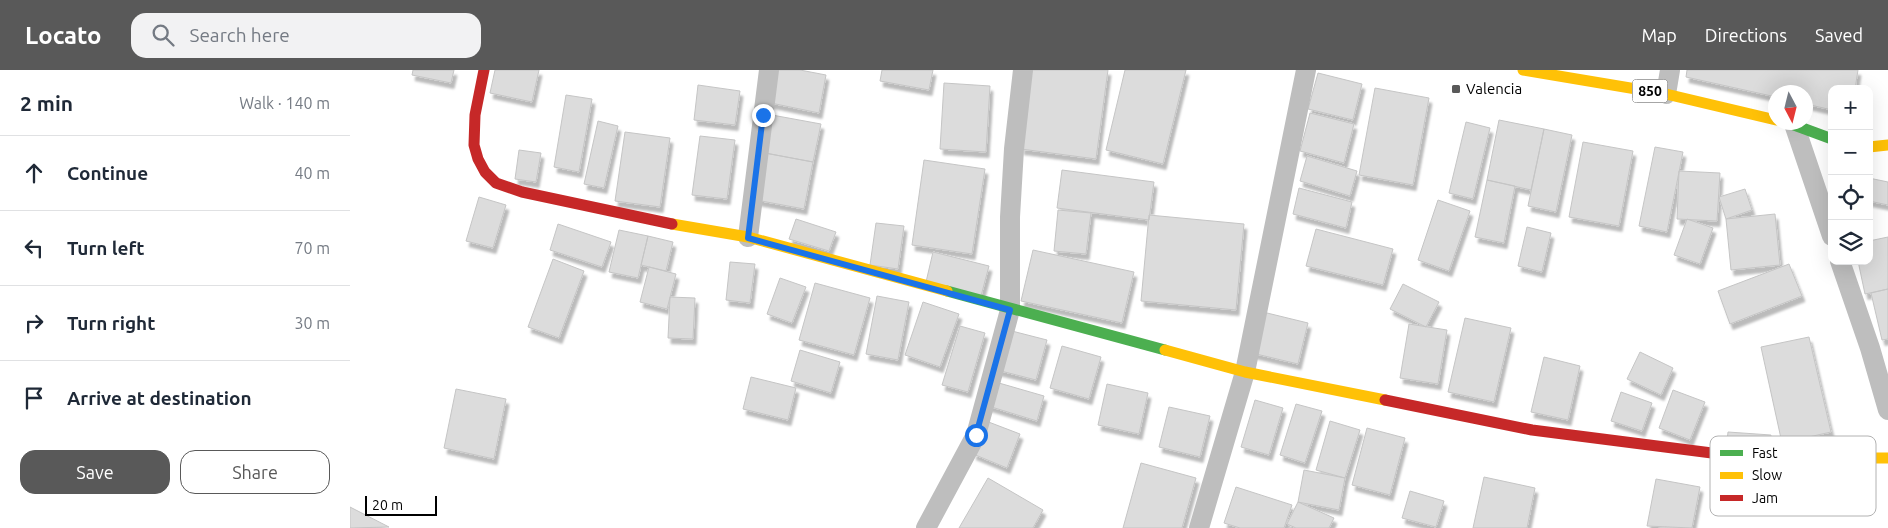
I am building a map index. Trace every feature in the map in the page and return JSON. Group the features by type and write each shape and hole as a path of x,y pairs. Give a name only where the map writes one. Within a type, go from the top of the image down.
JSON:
{"street":[{"path":"484,70 473,138 481,167 497,184 522,192 679,226 748,238 1245,372 1532,430 1710,453"},
{"path":"748,238 769,70"},
{"path":"926,528 976,435 1010,310 1010,217 1014,149 1023,70"},
{"path":"1199,528 1245,372 1306,70"},
{"name":"850","path":"1523,70 1602,81 1768,118"},
{"path":"1666,94 1670,70"},
{"path":"1788,130 1828,226"},
{"name":"850","path":"1807,130 1828,138"},
{"path":"1873,147 1888,145"},
{"path":"1841,265 1870,348 1888,410"}],"building":[{"path":"413,70 454,70 451,83 412,75"},
{"path":"495,70 539,70 532,102 490,93"},
{"path":"773,70 800,70 826,75 819,113 766,102"},
{"path":"882,70 933,70 929,90 880,81"},
{"path":"1032,70 1108,70 1096,159 1021,149"},
{"path":"1125,70 1186,70 1163,164 1106,150"},
{"path":"1687,70 1858,70 1856,85 1828,85 1828,109 1813,106 1813,85 1768,85 1768,95 1686,77"},
{"path":"1318,73 1362,84 1353,120 1308,109"},
{"path":"944,83 990,86 986,152 940,149"},
{"path":"698,85 740,91 735,125 694,120"},
{"path":"1375,88 1429,98 1413,185 1359,175"},
{"path":"566,95 592,99 579,172 554,167"},
{"path":"1310,113 1354,124 1344,163 1300,151"},
{"path":"772,115 821,124 813,162 765,153"},
{"path":"1499,120 1544,129 1531,190 1487,180"},
{"path":"598,121 618,126 604,188 584,184"},
{"path":"1466,122 1490,128 1473,199 1449,193"},
{"path":"1544,129 1572,135 1556,212 1528,206"},
{"path":"625,132 670,138 660,207 615,201"},
{"path":"700,136 735,140 727,199 692,195"},
{"path":"1583,142 1633,151 1619,226 1569,217"},
{"path":"1655,147 1683,152 1667,232 1639,226"},
{"path":"519,150 541,153 536,182 515,179"},
{"path":"765,153 813,162 804,209 756,200"},
{"path":"1307,156 1357,171 1350,196 1300,181"},
{"path":"924,160 985,169 972,254 912,245"},
{"path":"1062,170 1154,182 1149,220 1057,208"},
{"path":"1679,171 1720,173 1717,221 1677,219"},
{"path":"1873,179 1888,182 1888,205 1873,202"},
{"path":"1487,180 1515,186 1504,243 1475,237"},
{"path":"1299,188 1352,202 1346,228 1293,214"},
{"path":"1745,189 1752,210 1726,219 1719,197"},
{"path":"479,197 506,205 493,248 466,241"},
{"path":"1438,200 1470,211 1449,271 1418,260"},
{"path":"1058,210 1091,213 1086,254 1054,251"},
{"path":"1775,214 1780,265 1731,270 1726,219"},
{"path":"1149,215 1244,224 1236,310 1141,301"},
{"path":"796,219 836,232 829,251 789,239"},
{"path":"1687,219 1713,228 1700,264 1674,255"},
{"path":"876,223 904,226 898,269 870,265"},
{"path":"558,224 611,242 602,267 550,250"},
{"path":"1527,227 1551,233 1542,272 1518,266"},
{"path":"1316,229 1393,249 1383,285 1306,266"},
{"path":"619,230 648,236 638,278 609,272"},
{"path":"648,236 673,242 666,271 641,265"},
{"path":"1888,237 1888,289 1865,294 1859,265 1873,265 1873,240"},
{"path":"1033,250 1134,272 1122,323 1021,301"},
{"path":"933,252 989,266 981,296 926,282"},
{"path":"553,259 584,271 559,338 528,327"},
{"path":"730,262 755,264 750,303 726,300"},
{"path":"1789,264 1802,296 1730,324 1718,291"},
{"path":"649,267 676,274 667,309 640,302"},
{"path":"780,278 806,287 792,323 767,314"},
{"path":"815,283 870,298 854,355 799,340"},
{"path":"1403,284 1439,302 1426,327 1390,309"},
{"path":"1888,289 1888,339 1882,340 1871,293"},
{"path":"877,296 909,302 898,360 866,354"},
{"path":"670,297 695,298 693,339 668,338"},
{"path":"923,302 959,314 940,367 905,355"},
{"path":"1263,312 1308,323 1298,364 1252,353"},
{"path":"1465,318 1511,328 1494,402 1448,392"},
{"path":"1409,324 1447,330 1438,384 1400,378"},
{"path":"960,326 985,333 968,392 942,385"},
{"path":"1008,330 1047,340 1036,380 997,370"},
{"path":"1809,337 1831,432 1813,436 1780,436 1761,347"},
{"path":"1062,346 1101,357 1089,399 1050,388"},
{"path":"800,350 840,362 831,393 791,381"},
{"path":"1640,352 1673,368 1661,395 1627,379"},
{"path":"1544,357 1580,366 1568,420 1531,412"},
{"path":"751,377 796,388 788,420 743,409"},
{"path":"992,381 1044,396 1037,421 985,405"},
{"path":"1107,384 1148,393 1139,434 1098,425"},
{"path":"456,389 506,399 494,459 444,448"},
{"path":"1673,390 1705,402 1690,440 1659,428"},
{"path":"1621,392 1652,403 1642,431 1611,421"},
{"path":"1255,400 1283,408 1269,455 1241,447"},
{"path":"1296,404 1322,411 1305,463 1280,455"},
{"path":"1169,407 1210,416 1200,457 1159,447"},
{"path":"986,421 1020,434 1007,468 973,454"},
{"path":"1330,421 1360,430 1345,478 1316,470"},
{"path":"1367,428 1405,438 1390,495 1352,485"},
{"path":"1728,432 1771,435 1771,436 1728,436"},
{"path":"1141,463 1196,478 1182,528 1123,528"},
{"path":"1304,470 1345,478 1339,510 1298,502"},
{"path":"1484,477 1535,488 1527,528 1473,528"},
{"path":"988,478 1043,510 1033,528 959,528"},
{"path":"1656,479 1700,487 1692,528 1647,526"},
{"path":"1236,487 1292,505 1284,528 1240,528 1224,523"},
{"path":"1410,491 1444,501 1436,527 1402,518"},
{"path":"1298,502 1334,518 1329,528 1296,528 1287,524"},
{"path":"350,507 389,527 350,528"}],"traffic: fast":[{"path":"1808,130 1828,138"},
{"path":"947,291 1165,350"}],"traffic: slow":[{"path":"1523,70 1666,94 1768,118"},
{"path":"1873,147 1888,145"},
{"path":"672,224 748,237 947,291"},
{"path":"1165,350 1245,372 1385,400"},
{"path":"1876,458 1888,458"}],"traffic: jam":[{"path":"484,70 475,115 474,145 478,159 485,172 496,183 522,192 672,224"},
{"path":"1385,400 1532,430 1710,453"}],"place":[{"name":"Valencia","path":"1456,89"}],"route":[{"path":"763,115 748,238 1010,310 976,435"}]}
